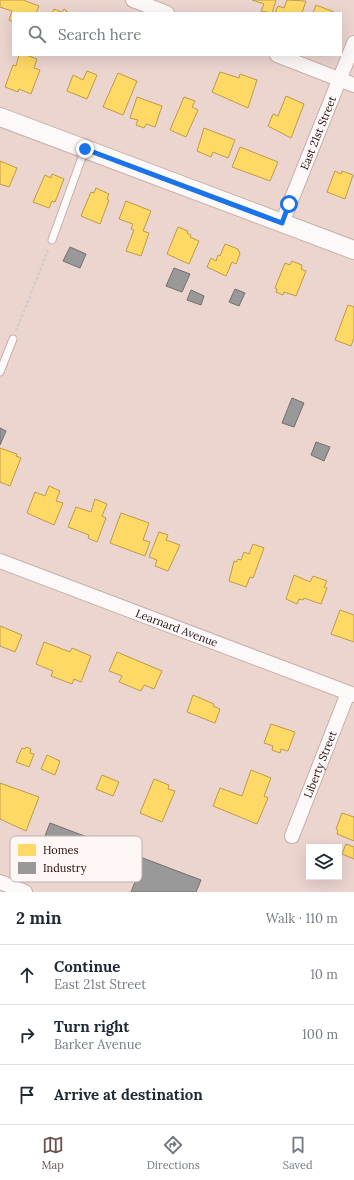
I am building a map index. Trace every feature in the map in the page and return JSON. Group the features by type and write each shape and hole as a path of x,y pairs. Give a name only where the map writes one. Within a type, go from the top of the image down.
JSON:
{"street":[{"path":"133,0 164,12"},
{"name":"East 21st Street","path":"282,223 354,42"},
{"path":"280,56 354,85"},
{"path":"0,117 354,250"},
{"name":"Learnard Avenue","path":"0,561 351,694"},
{"name":"Liberty Street","path":"292,836 351,694"},
{"path":"0,882 25,892"}],"lane":[{"path":"52,240 85,149"},
{"path":"0,372 13,340"}],"path":[{"path":"13,340 52,240"}],"building: Homes":[{"path":"0,0 23,0 39,6 36,12 12,12 12,22 9,20 12,11 0,7"},
{"path":"252,0 276,0 272,12 261,11 264,4"},
{"path":"287,0 306,1 302,12 275,12 278,6 284,8"},
{"path":"316,5 334,12 313,12"},
{"path":"54,9 62,12 52,12"},
{"path":"19,56 29,56 37,59 34,68 40,70 31,94 19,89 18,92 5,87 13,65 16,66"},
{"path":"87,71 97,75 87,99 67,91 73,75 83,80"},
{"path":"220,72 239,78 240,74 257,80 248,108 212,92"},
{"path":"118,73 137,81 123,115 103,107"},
{"path":"286,96 304,104 291,138 268,126 273,114 278,116"},
{"path":"137,97 162,106 155,127 146,124 144,128 136,125 138,120 130,118"},
{"path":"184,97 195,101 192,107 198,110 186,137 170,130"},
{"path":"204,128 235,140 228,158 213,152 211,157 197,151"},
{"path":"240,147 278,162 270,181 232,167"},
{"path":"0,161 17,168 9,187 0,184"},
{"path":"335,171 341,174 342,171 353,175 345,199 327,192"},
{"path":"52,174 64,179 55,202 52,201 49,208 33,202 45,175 51,178"},
{"path":"96,188 109,194 107,199 109,200 100,224 81,216 91,192 94,193"},
{"path":"126,201 151,211 143,231 149,233 141,256 126,251 134,230 131,229 133,224 119,219"},
{"path":"178,227 188,231 187,233 191,235 190,237 199,241 189,264 167,254"},
{"path":"225,244 238,249 240,254 236,264 232,262 226,276 207,267 211,258 216,261 218,255 220,256"},
{"path":"292,261 302,265 301,269 306,271 296,296 284,292 283,295 276,292 277,289 275,288 285,263 290,265"},
{"path":"348,305 354,307 354,338 351,346 335,340"},
{"path":"0,448 17,454 16,456 21,458 10,486 0,482"},
{"path":"49,486 60,491 56,501 63,503 54,525 27,513 35,492 45,496"},
{"path":"95,499 107,504 102,516 106,518 97,542 88,538 89,535 68,527 76,507 91,512"},
{"path":"121,513 149,523 143,540 150,542 145,556 110,543"},
{"path":"159,532 168,535 166,540 180,545 168,571 155,566 157,560 149,557"},
{"path":"253,544 264,548 253,578 250,577 246,587 229,581 234,561 236,562 238,559 241,560 244,552 249,554"},
{"path":"294,575 310,582 313,576 327,581 324,587 327,588 321,604 304,598 303,600 299,599 297,604 286,599"},
{"path":"340,610 354,615 354,642 331,634"},
{"path":"0,626 22,635 15,652 0,646"},
{"path":"44,642 70,652 72,648 91,656 81,682 74,679 72,684 51,676 53,671 36,664"},
{"path":"117,652 162,671 154,689 144,685 141,691 119,682 122,676 109,671"},
{"path":"193,695 214,704 213,706 220,709 215,723 187,712"},
{"path":"271,724 295,732 288,751 281,749 280,753 272,750 273,746 264,743"},
{"path":"26,747 31,749 30,753 34,754 29,767 16,762 22,748 25,749"},
{"path":"47,755 60,761 55,775 41,769"},
{"path":"251,770 271,778 264,796 268,798 257,824 213,806 220,788 242,796"},
{"path":"102,775 119,782 113,796 96,789"},
{"path":"154,779 169,785 168,789 175,791 162,822 140,813"},
{"path":"0,783 39,797 26,831 0,819"},
{"path":"342,813 354,817 354,841 337,834 338,830 336,829"},
{"path":"346,844 354,847 354,859 342,854"}],"building: Industry":[{"path":"70,247 86,254 80,268 63,261"},
{"path":"174,268 190,274 182,292 166,286"},
{"path":"235,289 245,293 239,306 229,302"},
{"path":"191,290 204,296 201,305 187,300"},
{"path":"292,398 304,403 294,427 282,423"},
{"path":"0,428 6,431 0,445"},
{"path":"316,442 330,447 324,461 311,455"},
{"path":"50,823 84,836 45,836"},
{"path":"142,858 201,880 196,892 131,892 135,882 142,882"}],"route":[{"path":"85,149 282,223 289,204"}]}
